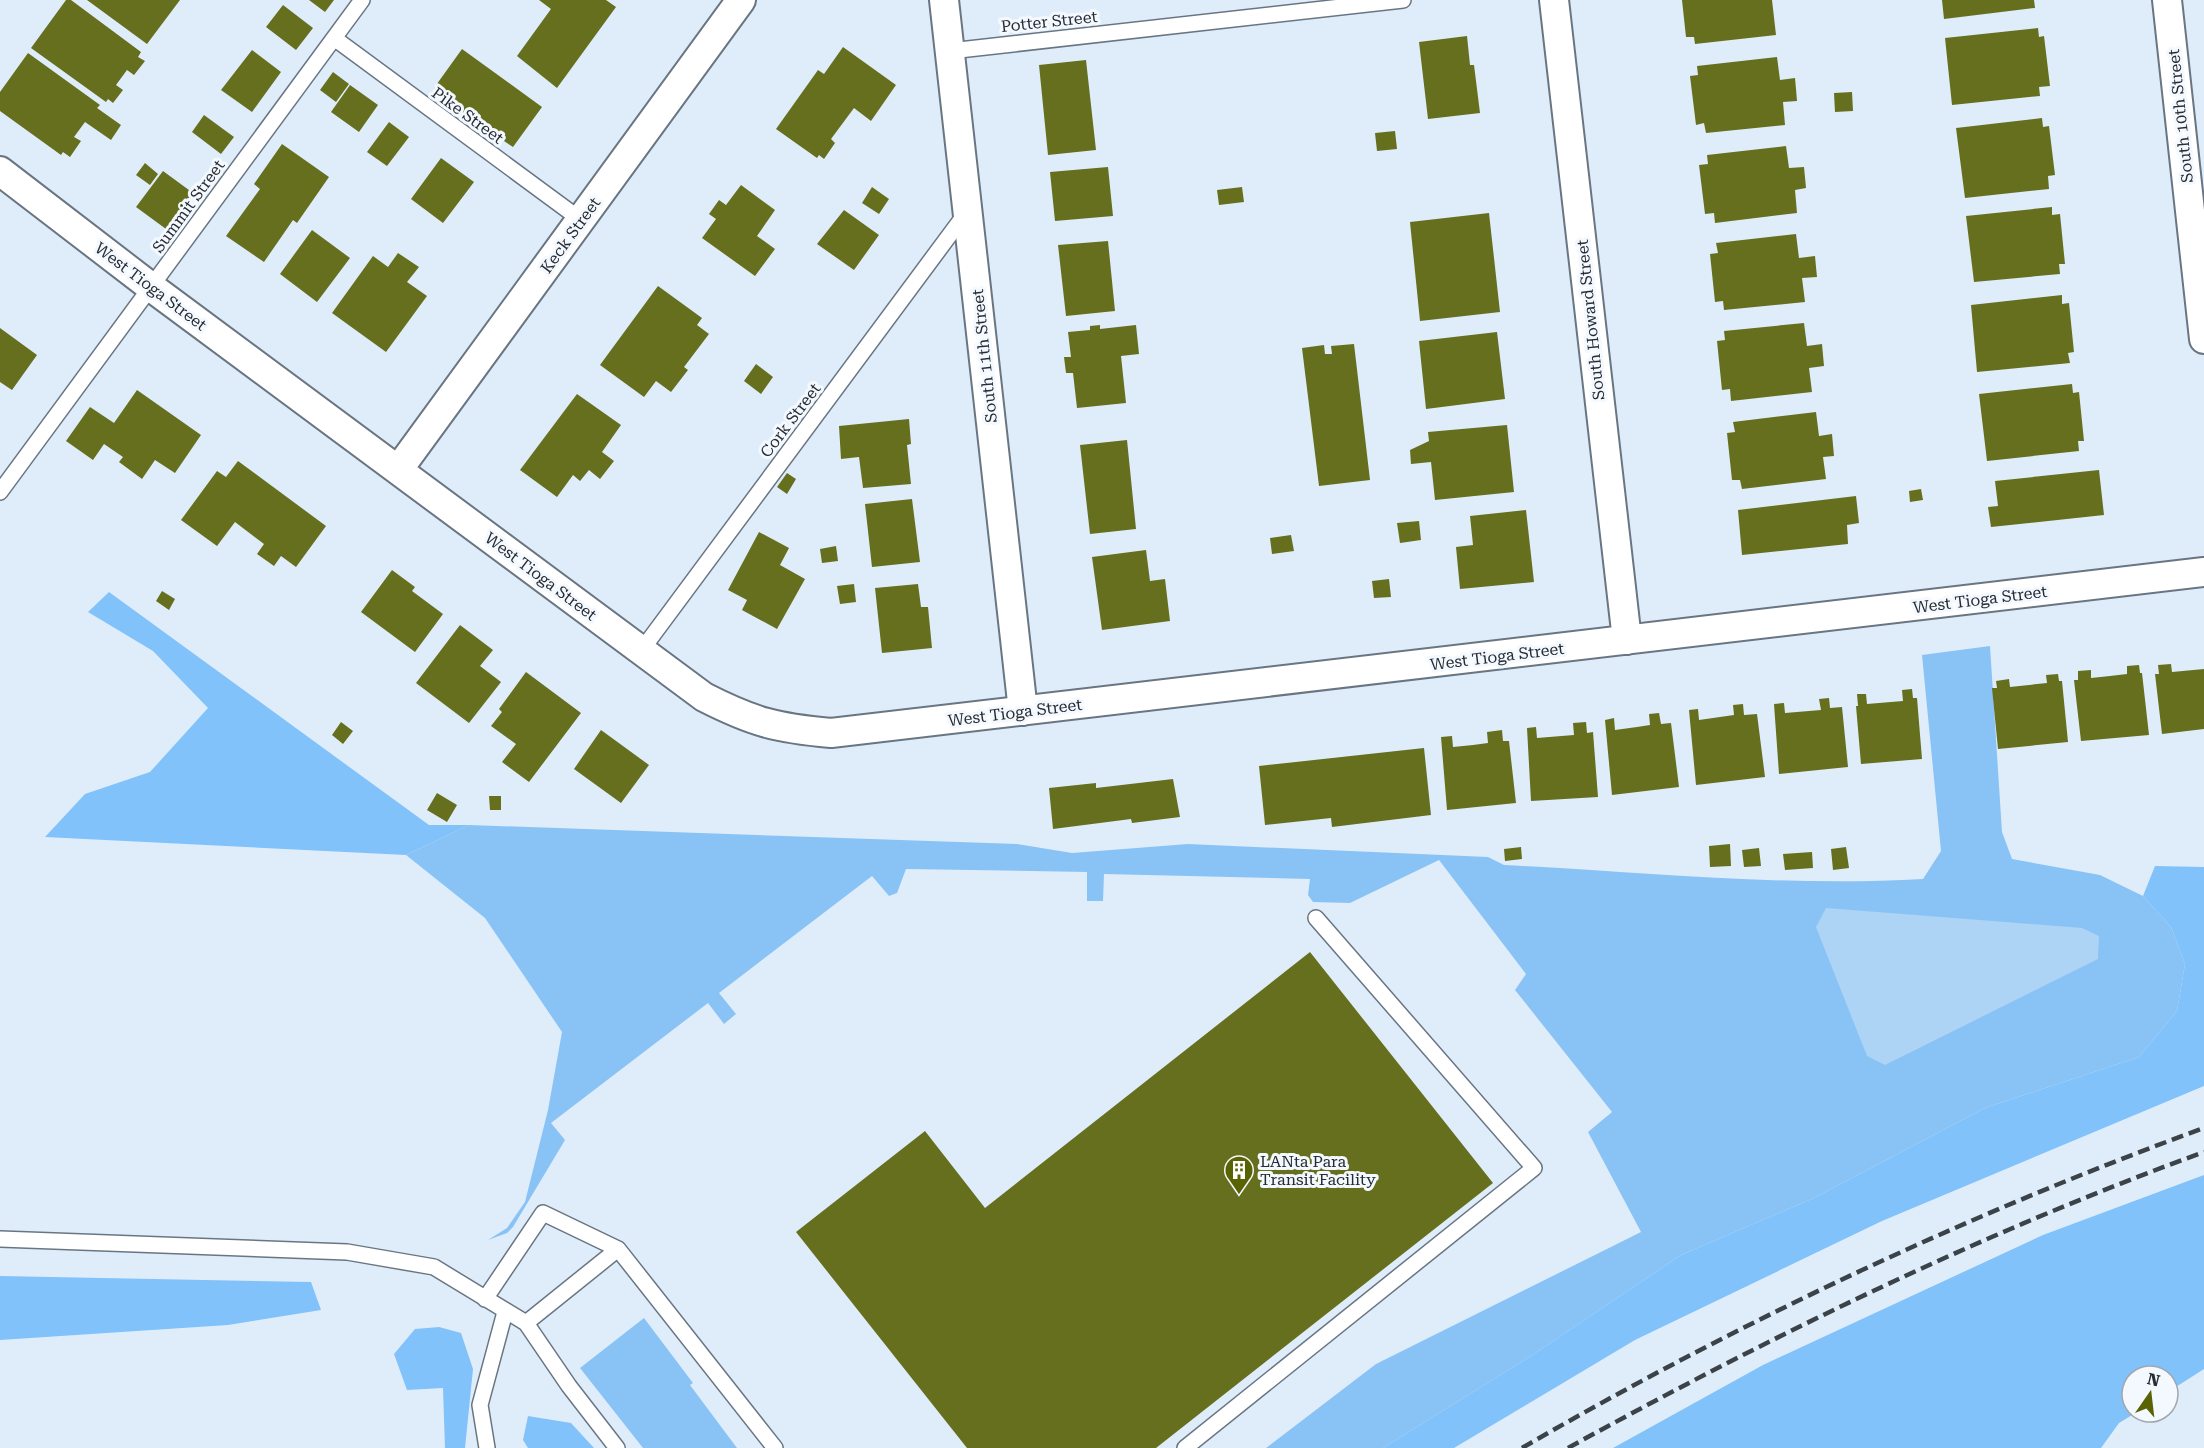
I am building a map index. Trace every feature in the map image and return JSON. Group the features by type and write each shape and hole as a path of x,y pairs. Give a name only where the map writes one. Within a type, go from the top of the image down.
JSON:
{"street":[{"name":"Keck Street","path":"398,470 741,0"},
{"name":"South 11th Street","path":"944,0 1023,711"},
{"name":"South Howard Street","path":"1554,0 1627,640"},
{"name":"South 10th Street","path":"2167,0 2204,339"},
{"name":"West Tioga Street","path":"0,171 151,287 704,696 746,718 784,729 831,733 2204,572"}],"lane":[{"name":"Summit Street","path":"0,492 362,0"},
{"name":"Potter Street","path":"950,51 1403,0"},
{"name":"Pike Street","path":"334,38 580,220"},
{"name":"Cork Street","path":"641,651 968,210"},
{"path":"1185,1448 1534,1168 1316,918"},
{"path":"485,1299 543,1213 618,1249 775,1448"},
{"path":"0,1239 347,1252 434,1267 526,1323 569,1386 617,1448"},
{"path":"526,1323 618,1249"},
{"path":"487,1448 480,1405 505,1312"}],"shaded area":[{"path":"109,592 429,825 469,825 406,855 45,837 85,794 150,772 208,708 153,651 88,612"},
{"path":"1990,646 2002,832 2012,859 2100,875 2143,896 2171,927 2185,964 2177,1011 2139,1057 1985,1108 1814,1198 1681,1255 1534,1354 1383,1448 1266,1448 1376,1364 1641,1232 1588,1132 1612,1112 1515,990 1526,974 1439,860 1350,903 1313,902 1308,895 1310,879 1104,874 1103,901 1087,901 1087,872 906,869 897,893 889,896 872,876 719,993 736,1014 724,1024 708,1003 551,1123 565,1140 513,1227 507,1233 488,1240 507,1228 525,1202 548,1110 562,1032 485,918 406,855 469,825 1017,844 1072,853 1188,844 1488,857 1504,865 1714,878 1818,881 1923,879 1941,851 1922,655"},
{"path":"2155,866 2204,867 2204,1086 1882,1221 1635,1340 1454,1448 1383,1448 1534,1354 1681,1255 1814,1198 1985,1108 2139,1057 2177,1011 2185,964 2171,927 2143,896"},
{"path":"1826,908 2082,928 2099,936 2098,959 1885,1065 1867,1056 1816,927"},
{"path":"2204,1175 2204,1369 2180,1384 2180,1364 2120,1364 2120,1422 2101,1448 1613,1448 1763,1365 2043,1235"},
{"path":"0,1276 311,1282 321,1310 228,1325 0,1340"},
{"path":"644,1318 693,1383 690,1385 737,1448 643,1448 580,1368"},
{"path":"439,1327 461,1333 473,1369 465,1448 445,1448 443,1388 407,1390 394,1354 415,1329"},
{"path":"528,1416 571,1423 594,1448 528,1448 523,1440"}],"building":[{"path":"66,0 71,0 141,52 138,57 145,61 134,75 127,70 116,85 123,90 113,103 108,99 106,102 31,48"},
{"path":"87,0 180,0 147,44"},
{"path":"309,0 334,0 325,12"},
{"path":"539,0 606,0 616,7 557,88 517,56 551,9"},
{"path":"1682,0 1772,0 1776,35 1695,44 1694,37 1686,37"},
{"path":"1942,0 2034,0 2035,8 1944,19"},
{"path":"283,5 313,28 296,50 266,27"},
{"path":"2038,28 2039,37 2044,36 2050,86 2039,87 2040,96 1952,105 1945,38"},
{"path":"1467,36 1470,65 1474,65 1480,113 1428,119 1419,42"},
{"path":"843,47 896,85 871,121 854,108 831,139 835,143 824,159 819,155 817,158 776,129 818,70 824,74"},
{"path":"462,49 542,107 513,147 495,135 493,138 455,110 458,106 434,88"},
{"path":"252,50 281,72 252,112 221,90"},
{"path":"28,53 100,105 97,108 121,125 111,140 85,122 74,137 81,141 70,157 63,152 61,155 0,111 0,92"},
{"path":"1777,57 1780,80 1795,78 1797,101 1783,102 1785,125 1706,133 1704,123 1696,125 1690,76 1698,75 1697,66"},
{"path":"1086,60 1096,150 1048,155 1039,65"},
{"path":"333,72 349,84 336,102 320,90"},
{"path":"350,85 378,105 359,132 331,112"},
{"path":"1852,92 1853,111 1835,112 1834,93"},
{"path":"204,115 234,137 221,154 192,132"},
{"path":"2042,118 2043,127 2049,126 2055,175 2048,176 2049,189 1965,198 1956,128"},
{"path":"389,122 409,137 387,166 367,152"},
{"path":"1395,131 1397,149 1377,151 1375,133"},
{"path":"282,144 329,177 297,223 293,220 264,262 226,236 260,189 254,184"},
{"path":"1786,146 1789,168 1804,167 1806,188 1795,190 1797,213 1715,223 1714,213 1705,214 1699,165 1708,164 1707,155"},
{"path":"441,158 474,182 443,223 411,199"},
{"path":"145,163 158,174 150,185 136,175"},
{"path":"1108,167 1113,216 1055,221 1050,172"},
{"path":"163,171 193,193 166,229 136,207"},
{"path":"741,185 775,210 757,236 775,249 755,276 702,238 716,219 709,214 719,200 726,205"},
{"path":"872,187 889,199 879,214 862,203"},
{"path":"1242,187 1244,202 1219,205 1217,190"},
{"path":"2052,207 2052,215 2060,214 2065,264 2059,264 2060,274 1974,282 1966,216"},
{"path":"844,210 879,235 854,270 817,244"},
{"path":"1489,213 1500,312 1420,321 1410,222"},
{"path":"312,230 350,258 317,302 280,274"},
{"path":"1796,234 1799,258 1815,256 1817,277 1802,278 1805,302 1724,310 1723,301 1715,302 1710,254 1718,253 1716,243"},
{"path":"1108,241 1115,311 1066,316 1058,245"},
{"path":"398,253 419,267 407,282 427,296 386,352 332,313 373,256 388,267"},
{"path":"658,286 702,318 697,325 709,334 684,367 688,370 671,392 656,381 644,397 600,365"},
{"path":"2062,295 2062,304 2069,303 2074,352 2068,353 2070,363 1977,372 1971,305"},
{"path":"1804,323 1807,346 1822,344 1824,366 1809,368 1812,392 1731,401 1730,389 1722,390 1717,341 1725,340 1724,331"},
{"path":"1100,325 1100,329 1136,325 1139,354 1121,356 1126,403 1077,408 1073,373 1066,373 1064,357 1071,357 1068,332 1090,330 1090,326"},
{"path":"0,328 37,355 12,390 0,382"},
{"path":"1497,332 1505,399 1426,409 1419,341"},
{"path":"1354,344 1370,480 1319,486 1302,348 1324,345 1325,354 1332,354 1331,346"},
{"path":"756,364 773,377 761,394 744,381"},
{"path":"2072,384 2073,393 2079,392 2084,441 2078,441 2079,451 1987,461 1979,394"},
{"path":"137,390 201,435 175,473 155,460 142,479 119,462 123,457 104,444 93,460 66,441 90,407 114,423"},
{"path":"577,394 621,425 602,452 614,461 600,479 589,470 580,481 573,475 557,497 520,470"},
{"path":"1816,412 1819,436 1832,434 1834,456 1823,457 1826,479 1742,489 1740,480 1732,480 1727,433 1735,432 1733,422"},
{"path":"909,419 911,444 907,445 911,484 863,488 859,457 841,459 839,426"},
{"path":"1507,425 1514,492 1435,500 1431,462 1411,464 1410,450 1429,441 1428,432"},
{"path":"1127,440 1136,529 1090,534 1080,445"},
{"path":"238,461 326,526 296,567 281,556 274,566 257,554 264,544 235,522 217,546 181,520 217,471 226,477"},
{"path":"2099,470 2104,515 1991,527 1988,507 1998,506 1995,481"},
{"path":"787,473 796,479 787,494 777,487"},
{"path":"1921,489 1923,500 1910,502 1909,491"},
{"path":"1856,496 1859,523 1847,525 1848,544 1742,555 1738,510"},
{"path":"912,499 920,562 872,567 865,504"},
{"path":"1526,510 1534,582 1460,589 1456,547 1473,545 1470,516"},
{"path":"1419,521 1421,540 1400,543 1397,523"},
{"path":"759,532 789,548 780,565 805,579 777,629 742,610 747,600 728,590"},
{"path":"1291,535 1294,551 1272,554 1270,538"},
{"path":"836,546 838,561 822,563 820,549"},
{"path":"1146,550 1150,581 1165,579 1170,621 1102,630 1092,557"},
{"path":"392,570 415,587 412,591 443,614 415,652 361,612"},
{"path":"1389,579 1391,597 1374,598 1372,581"},
{"path":"854,584 856,602 840,604 837,586"},
{"path":"918,584 921,607 928,607 932,648 882,653 875,588"},
{"path":"162,591 175,599 169,610 156,601"},
{"path":"460,625 493,650 480,666 501,682 469,723 416,683"},
{"path":"2171,664 2172,672 2204,669 2204,729 2162,734 2155,674 2159,674 2158,665"},
{"path":"2139,665 2140,673 2142,673 2149,735 2081,741 2074,680 2078,680 2078,671 2091,670 2091,678 2127,674 2127,666"},
{"path":"526,672 581,713 529,782 502,762 516,744 491,726 502,712 499,709"},
{"path":"2058,674 2059,681 2062,681 2068,742 1998,749 1992,688 1997,688 1996,681 2009,679 2010,687 2047,683 2046,675"},
{"path":"1912,689 1913,698 1917,698 1922,759 1861,764 1857,694 1866,694 1867,704 1903,701 1902,690"},
{"path":"1829,698 1830,708 1842,707 1848,767 1779,774 1774,704 1784,703 1785,713 1821,710 1819,699"},
{"path":"1743,704 1744,715 1757,714 1765,777 1696,785 1689,710 1698,709 1699,720 1734,715 1733,705"},
{"path":"1659,713 1661,724 1671,723 1679,787 1612,795 1605,720 1614,718 1615,730 1650,725 1649,714"},
{"path":"341,722 353,731 343,744 332,735"},
{"path":"1586,722 1587,733 1593,732 1598,797 1531,801 1527,728 1536,727 1537,738 1574,735 1573,723"},
{"path":"601,730 649,765 621,803 574,769"},
{"path":"1502,730 1503,741 1509,741 1516,803 1447,810 1441,737 1452,736 1453,747 1473,745 1488,743 1487,732"},
{"path":"1424,748 1431,815 1332,827 1331,818 1265,825 1259,766"},
{"path":"1173,779 1180,817 1132,823 1131,819 1053,829 1049,788 1096,783 1096,788"},
{"path":"437,793 457,805 447,822 427,810"},
{"path":"489,796 501,796 501,810 490,810"},
{"path":"1730,844 1731,866 1710,867 1709,846"},
{"path":"1521,847 1522,859 1505,861 1504,849"},
{"path":"1846,847 1849,868 1833,870 1831,849"},
{"path":"1759,848 1761,866 1744,867 1742,850"},
{"path":"1812,852 1813,868 1785,870 1783,854"},
{"name":"LANta Para Transit Facility","path":"1310,952 1493,1183 1156,1448 967,1448 796,1232 925,1131 985,1208"}],"railway":[{"path":"1522,1448 1687,1357 1856,1273 2028,1197 2204,1128"},
{"path":"1568,1448 1723,1365 1880,1288 2041,1216 2204,1152"}],"place":[{"name":"LANta Para Transit Facility","path":"1239,1196"}]}
